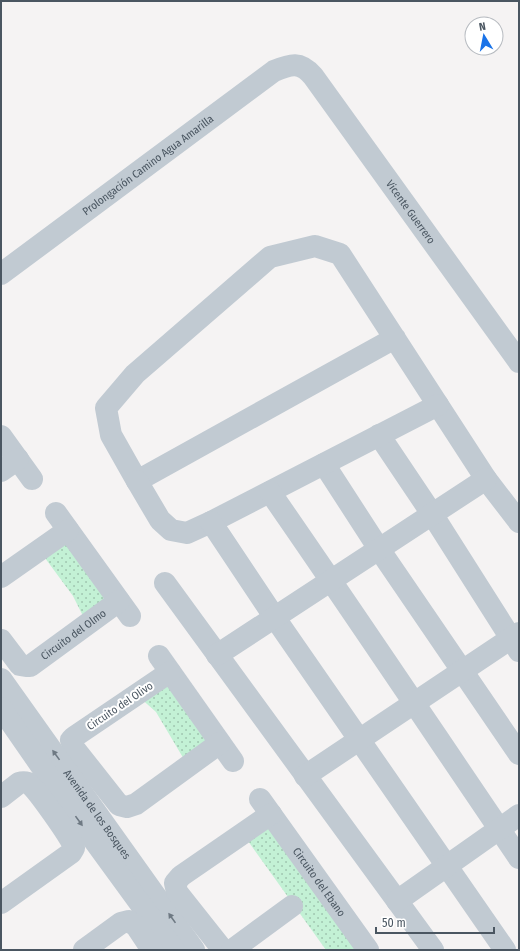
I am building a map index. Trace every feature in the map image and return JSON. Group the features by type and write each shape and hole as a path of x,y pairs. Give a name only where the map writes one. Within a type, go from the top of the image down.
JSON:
{"street":[{"name":"Prolongación Camino Agua Amarilla","path":"1,274 274,71 286,66 300,65"},
{"name":"Vicente Guerrero","path":"300,65 308,69 519,362"},
{"path":"438,405 187,533 170,530 160,520 111,435 106,408 135,374 270,257 315,246 340,254 395,338 486,479 519,522"},
{"path":"137,481 395,338"},
{"path":"306,776 463,670 516,641 379,435"},
{"path":"1,436 9,465 32,479"},
{"path":"324,464 379,549 519,754"},
{"path":"217,655 486,479"},
{"path":"270,492 332,580 413,703 519,858"},
{"name":"Circuito del Olmo","path":"1,577 62,521 125,609 33,664 26,666 20,665 1,640"},
{"path":"211,522 275,618 505,950"},
{"path":"165,583 433,950"},
{"name":"Circuito del Olivo","path":"74,796 74,748 72,740 74,737 164,664 233,761"},
{"name":"Avenida de los Bosques","path":"1,679 74,796 174,950"},
{"name":"Avenida de los Bosques","path":"1,708 74,796 194,950"},
{"path":"1,797 19,783 26,782 31,786 127,807 136,804 220,742"},
{"path":"1,902 71,853 74,848 71,841 74,796"},
{"name":"Circuito del Ebano","path":"223,950 177,892 175,883 181,876 266,806 368,950"},
{"path":"397,901 519,815"},
{"path":"232,950 292,906"},
{"path":"84,950 121,923 129,921 136,926 152,950"}],"green space":[{"path":"67,543 108,600 83,616 73,596 45,558"},
{"path":"163,678 210,742 185,761 156,712 138,696"},
{"path":"272,823 359,950 326,950 248,841"}]}
